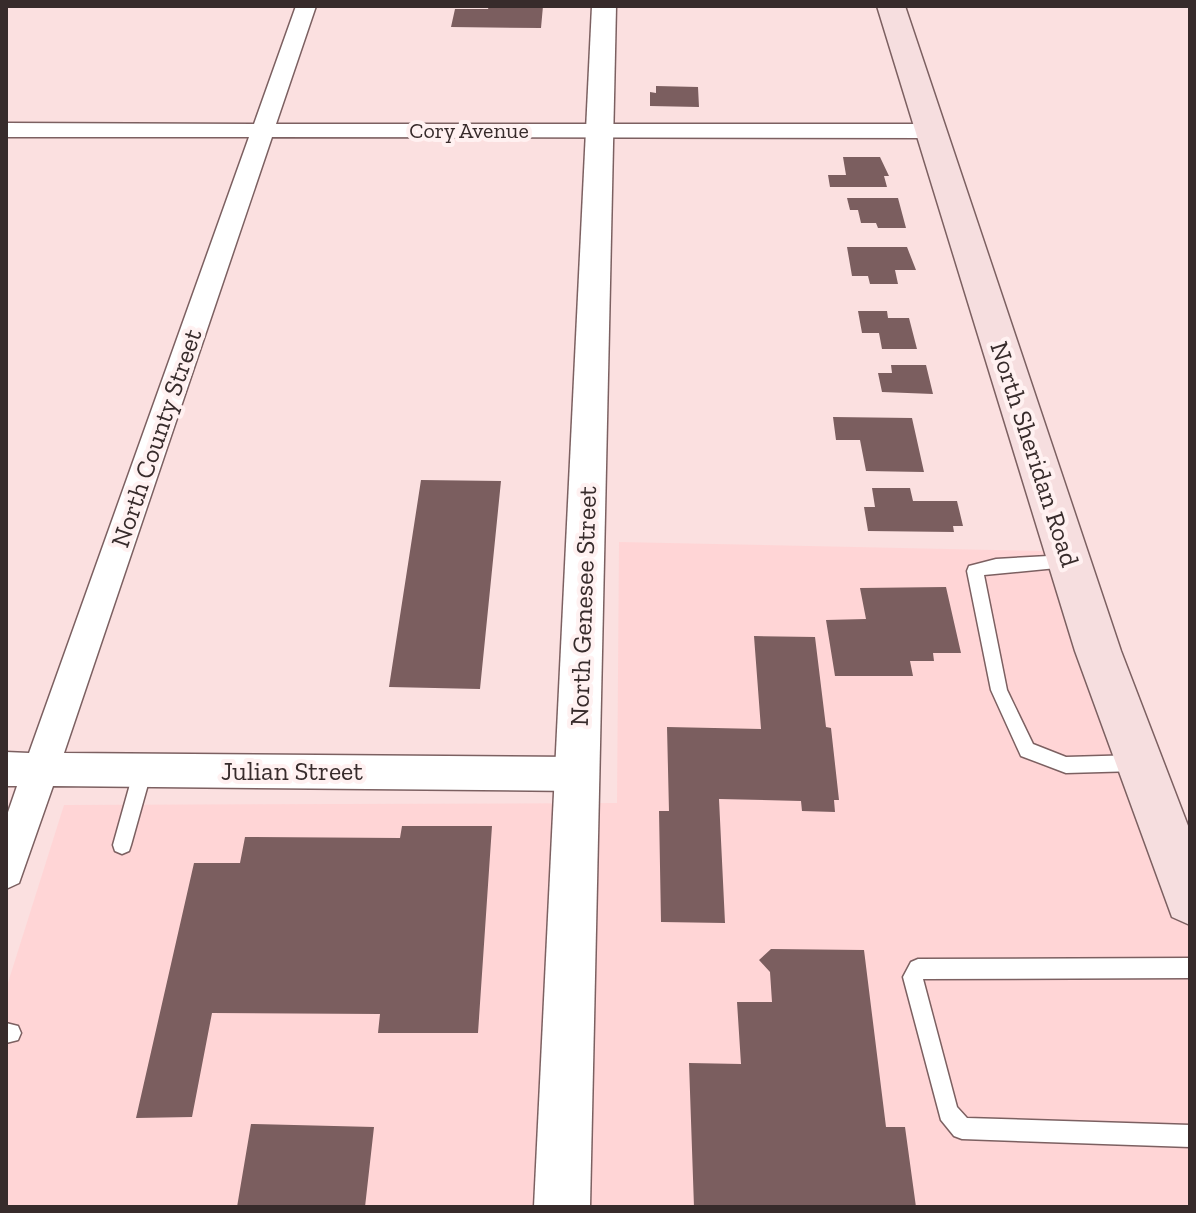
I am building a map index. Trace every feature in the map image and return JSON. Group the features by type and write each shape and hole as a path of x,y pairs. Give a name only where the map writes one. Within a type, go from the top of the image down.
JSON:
{"main road":[{"name":"North Sheridan Road","path":"891,6 1069,561 1190,899"}],"street":[{"name":"North County Street","path":"6,870 306,6"},
{"name":"North Genesee Street","path":"562,1207 604,6"},
{"name":"Cory Avenue","path":"6,130 931,131"},
{"name":"Julian Street","path":"6,769 577,774"}],"lane":[{"path":"1069,561 996,566 975,571 999,690 1027,750 1066,765 1139,763"},
{"path":"122,845 143,770"},
{"path":"1190,968 918,969 913,977 948,1113 962,1128 1190,1136"}],"shaded area":[{"path":"619,542 1088,552 1117,639 1190,828 1190,1207 6,1207 6,989 64,805 617,803"}],"building":[{"path":"489,6 543,6 541,28 451,27 455,9 488,9"},
{"path":"656,86 698,87 699,107 650,106 650,92 656,93"},
{"path":"843,157 880,157 889,176 884,176 887,187 830,187 828,175 846,175"},
{"path":"847,198 898,198 906,228 878,228 876,223 861,223 858,210 850,210"},
{"path":"847,247 907,247 916,270 895,270 898,284 870,284 868,276 852,276"},
{"path":"858,311 887,311 888,318 909,318 917,349 882,349 879,333 862,333"},
{"path":"891,365 926,365 933,394 882,392 878,373 892,373"},
{"path":"833,417 912,418 924,472 866,471 860,440 836,440"},
{"path":"421,480 501,481 480,689 389,687"},
{"path":"872,488 910,488 913,501 957,501 963,526 953,526 954,532 868,531 864,507 875,507"},
{"path":"946,587 961,653 933,653 934,661 910,661 913,676 835,676 826,620 866,619 860,588"},
{"path":"754,636 815,637 826,727 831,728 839,800 834,800 835,812 802,811 801,801 719,799 725,923 661,922 659,811 669,811 667,727 761,729"},
{"path":"402,826 492,826 478,1033 378,1033 380,1014 212,1013 192,1117 136,1118 194,863 240,863 245,837 400,838"},
{"path":"771,949 864,950 886,1127 905,1127 916,1207 694,1207 689,1063 741,1064 737,1002 772,1002 770,972 759,960"},
{"path":"251,1124 374,1127 365,1207 237,1207"}]}
